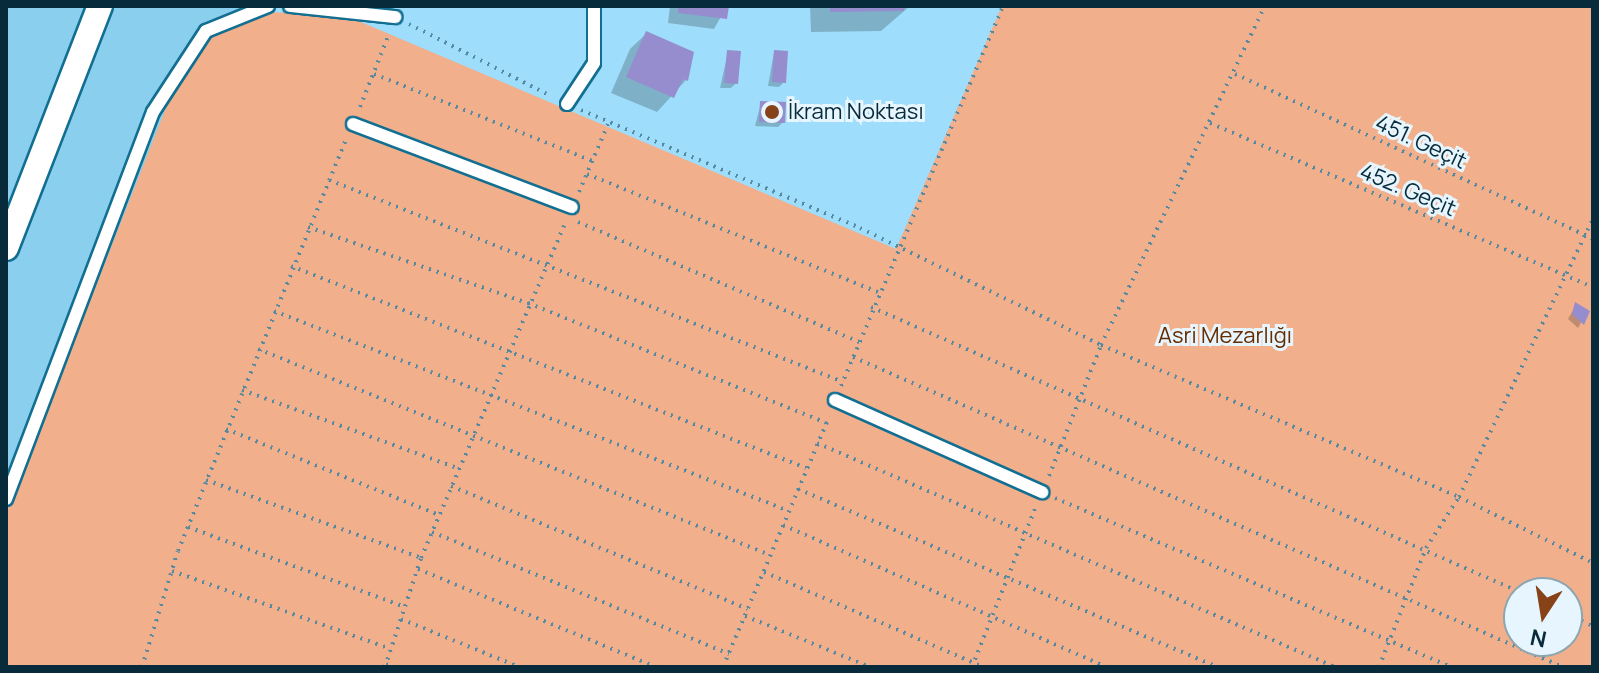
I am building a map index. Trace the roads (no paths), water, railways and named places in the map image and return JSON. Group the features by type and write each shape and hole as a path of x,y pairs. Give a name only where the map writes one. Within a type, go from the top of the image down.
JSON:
{"street":[{"path":"6,248 100,6"}],"lane":[{"path":"6,499 153,112 206,31 268,6"},
{"path":"290,6 395,17"},
{"path":"567,104 594,63 594,6"},
{"path":"353,124 570,212"},
{"path":"835,400 1042,492"}],"place":[{"name":"İkram Noktası","path":"772,112"}],"park label":[{"name":"Asri Mezarlığı","path":"1225,336"}]}
